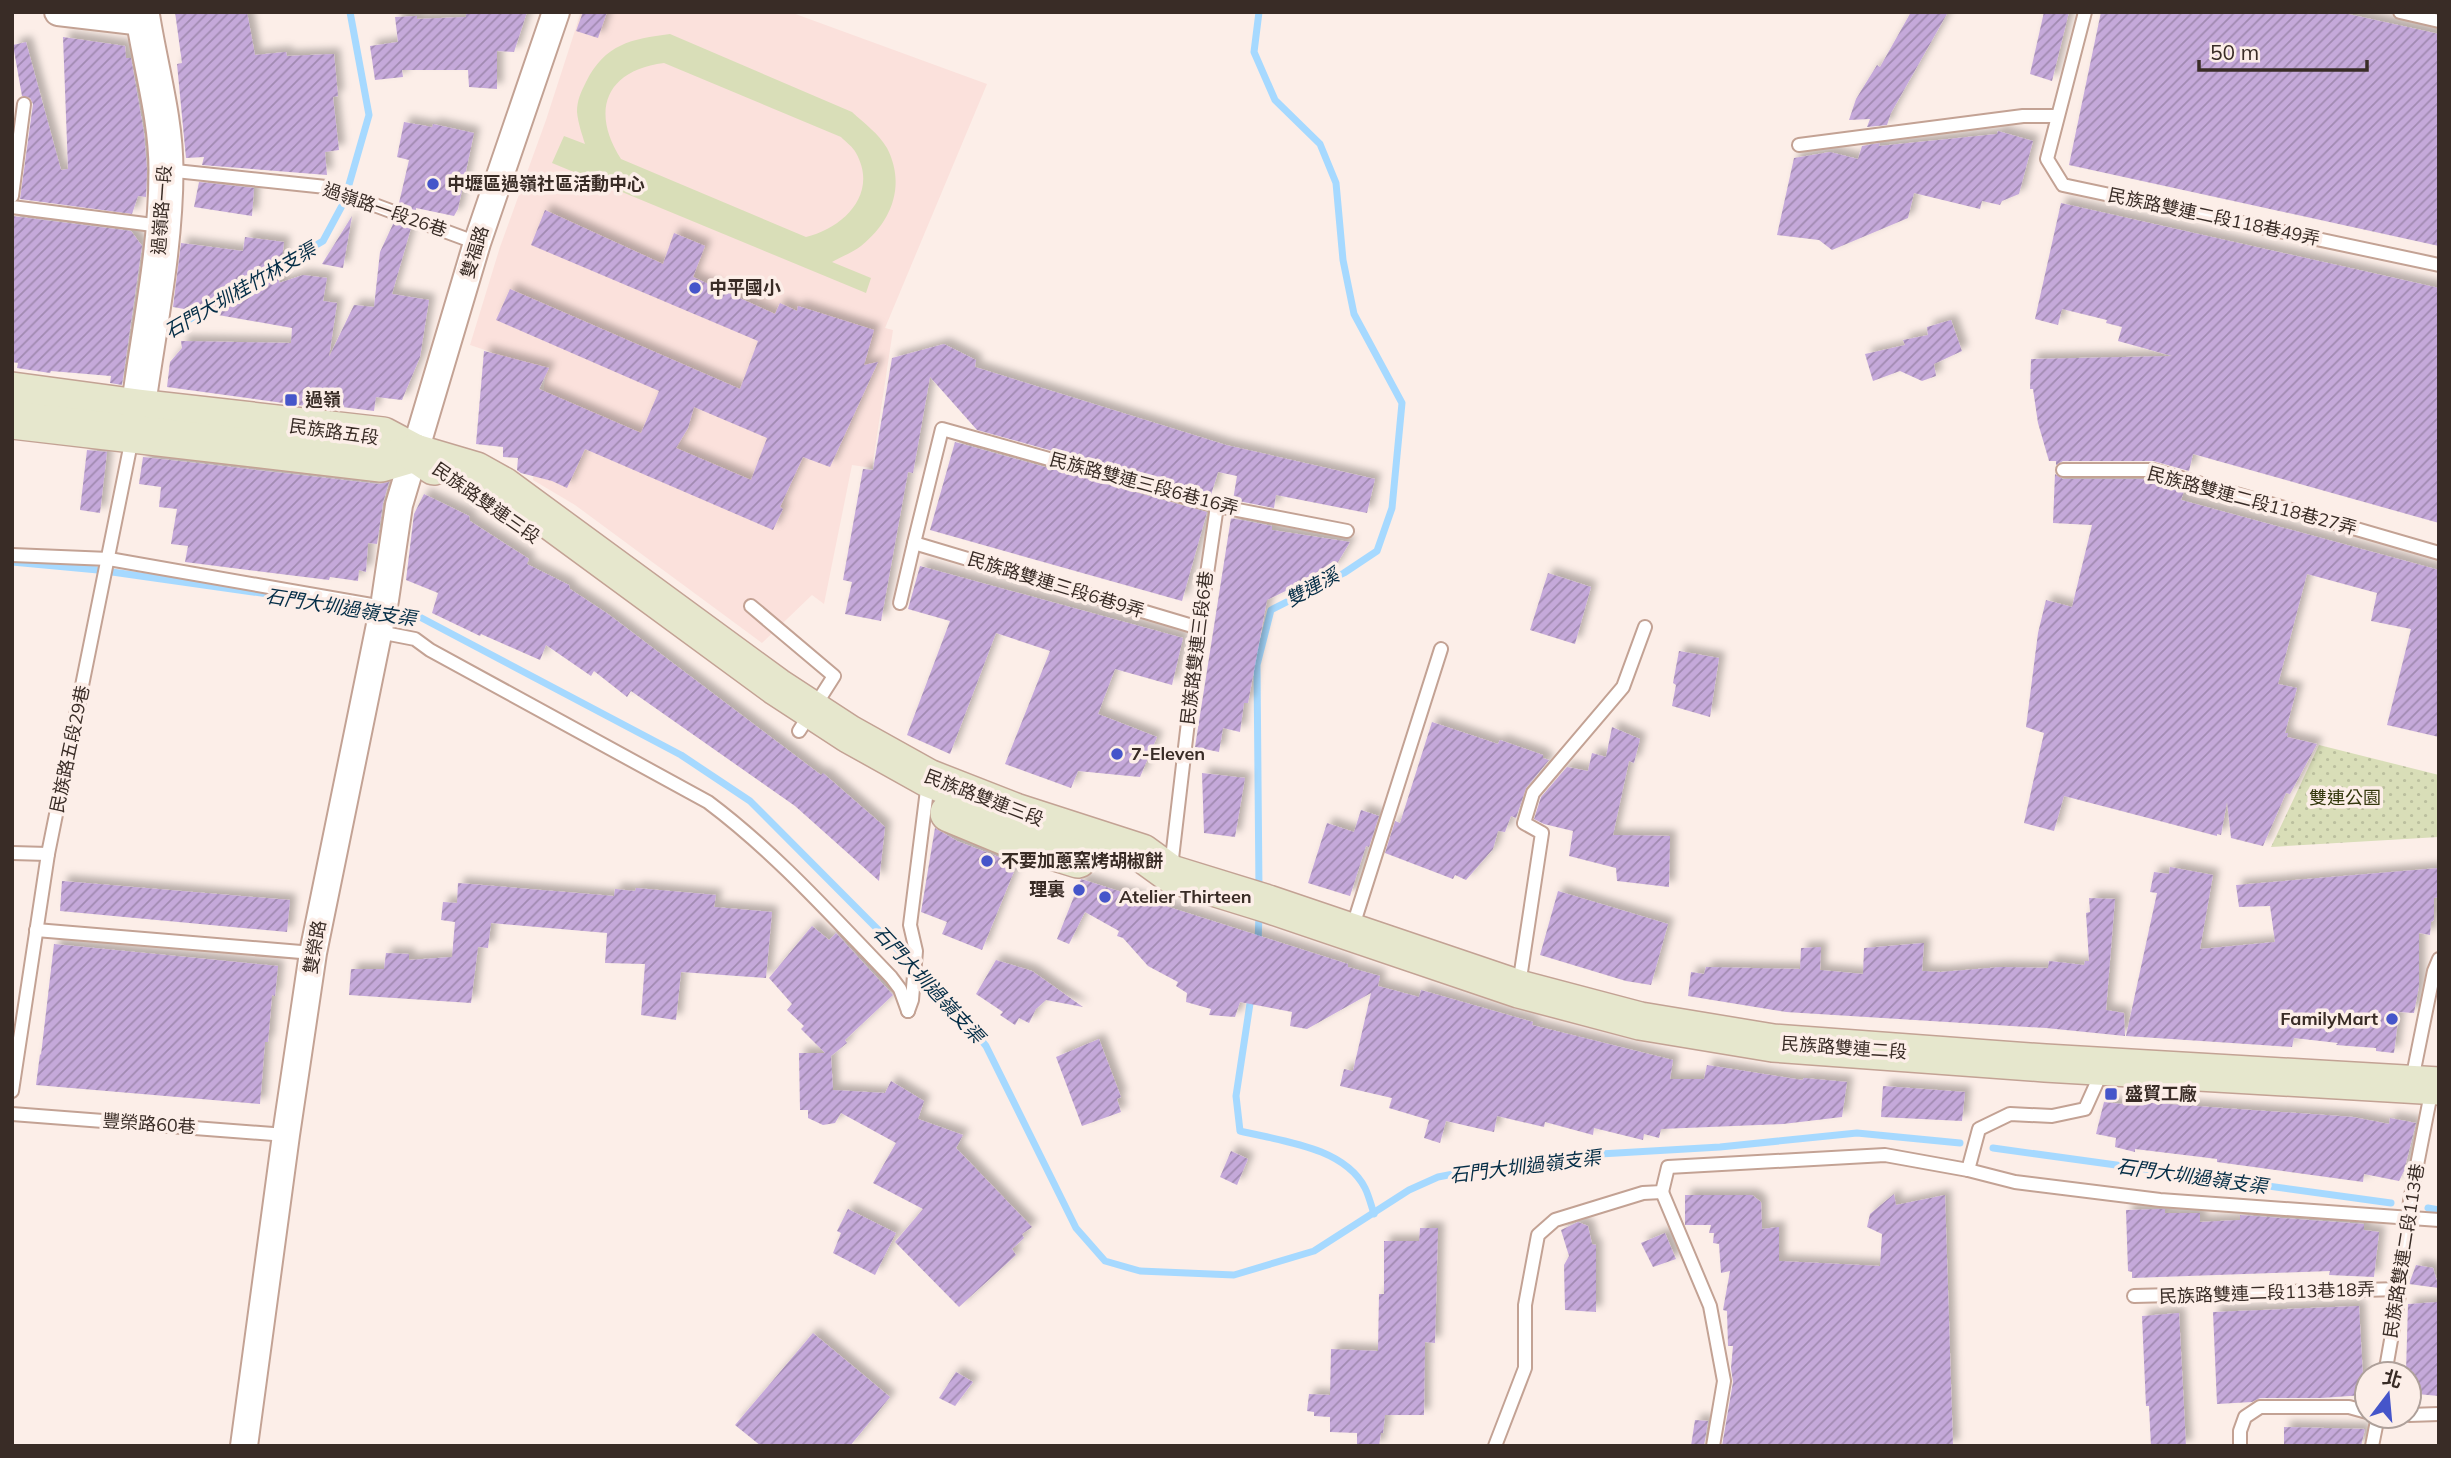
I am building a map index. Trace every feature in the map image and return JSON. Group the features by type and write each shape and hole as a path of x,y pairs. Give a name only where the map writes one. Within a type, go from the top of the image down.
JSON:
{"main road":[{"name":"民族路五段","path":"12,391 135,421"},
{"name":"民族路五段","path":"12,420 135,421 383,436 415,453"},
{"name":"民族路雙連三段","path":"415,453 476,471 503,486 777,687 806,720 849,734 927,791 1015,812 1142,853 1171,874 1256,901"},
{"name":"民族路雙連二段","path":"1256,901 1519,989 1640,1021 1773,1042 2104,1067 2427,1085"}],"street":[{"path":"58,12 143,17"},
{"name":"雙福路","path":"415,453 477,243 556,12"},
{"name":"過嶺路一段","path":"135,421 163,226 166,170 159,100 143,17"},
{"name":"雙榮路","path":"244,1446 313,953 381,620 399,505 415,453"}],"lane":[{"name":"民族路雙連二段118巷49弄","path":"2085,12 2047,159 2063,186 2439,265"},
{"path":"2399,12 2439,21"},
{"path":"12,196 24,104"},
{"path":"1800,145 2023,116 2057,116"},
{"name":"過嶺路一段26巷","path":"166,170 326,187 477,243"},
{"path":"12,207 163,226"},
{"name":"民族路五段29巷","path":"12,1091 48,854 135,421"},
{"name":"民族路雙連三段6巷16弄","path":"914,543 943,429 1217,506 1347,531"},
{"name":"民族路雙連二段118巷27弄","path":"2063,470 2152,470 2439,553"},
{"name":"民族路雙連三段6巷","path":"1171,874 1199,628 1217,506"},
{"path":"901,603 914,543"},
{"name":"民族路雙連三段6巷9弄","path":"914,543 1199,628"},
{"path":"12,555 109,559 381,620 430,650 708,802 747,831 779,860 900,989 908,1011 912,1000 916,960 910,925 927,791"},
{"path":"751,606 834,676 806,720"},
{"path":"1519,989 1542,833 1524,823 1533,793 1623,687 1645,627"},
{"path":"1351,932 1441,649"},
{"path":"12,853 48,854"},
{"path":"36,930 313,953"},
{"name":"民族路雙連二段113巷","path":"2387,1360 2400,1289 2427,1085 2434,971 2439,959"},
{"path":"1968,1170 1979,1129 2010,1114 2052,1115 2085,1109 2104,1067"},
{"name":"豐榮路60巷","path":"12,1114 286,1135"},
{"path":"1713,1446 1724,1381 1710,1306 1662,1192 1668,1167 1885,1156 1968,1170 2015,1182 2160,1200 2439,1220"},
{"path":"1495,1446 1525,1368 1525,1305 1538,1235 1555,1220 1643,1193 1662,1192"},
{"name":"民族路雙連二段113巷18弄","path":"2134,1296 2400,1289"},
{"path":"2240,1445 2240,1432 2245,1417 2260,1407 2353,1408"}],"shaded area":[{"name":"中平國小","path":"581,12 790,12 987,84 885,328 893,330 872,468 852,465 824,604 812,595 762,643 575,505 533,480 545,378 470,345 500,247 546,120"}],"green space":[{"path":"670,34 852,112 880,138 893,162 893,202 872,236 858,248 832,262 871,278 866,293 552,163 564,136 585,144 577,112 581,93 593,69 620,46","holes":["664,63 841,137 855,151 862,168 860,195 853,207 833,226 806,237 621,159 606,125 606,109 609,96 628,74"]},
{"name":"雙連公園","path":"2319,745 2439,775 2439,837 2271,847"}],"building":[{"path":"175,12 247,12 255,55 286,52 287,56 334,54 338,96 333,97 339,150 325,152 327,175 202,165 204,157 186,158 177,64 182,63"},
{"path":"466,12 527,12 514,52 497,51 497,89 469,87 468,70 402,70 403,77 375,80 370,46 398,42 395,17 466,17"},
{"path":"583,12 607,12 598,38 576,31"},
{"path":"1911,12 1948,12 1891,113 1887,125 1867,127 1870,119 1849,120 1856,99 1877,65 1880,67"},
{"path":"2044,12 2069,12 2052,81 2030,74"},
{"path":"2101,12 2339,12 2439,34 2439,246 2069,165"},
{"path":"63,37 125,46 126,58 131,58 144,133 147,170 146,197 138,196 132,214 20,199 33,104 30,98 22,96 13,45 26,42 61,170 68,169"},
{"name":"中壢區過嶺社區活動中心","path":"404,122 432,127 433,124 474,133 458,209 454,216 416,208 416,211 399,203 409,160 397,157"},
{"path":"1998,131 2033,141 2019,194 2002,201 2000,205 1982,201 1980,209 1914,193 1908,218 1832,250 1819,240 1777,235 1794,158 1830,152 1858,159 1862,146 1997,134"},
{"path":"199,182 254,188 252,216 194,207"},
{"path":"2061,203 2439,288 2439,523 2193,454 2189,471 2153,461 2063,461 2056,465 2056,461 2049,461 2038,423 2033,389 2030,389 2031,359 2172,356 2118,341 2122,327 2106,323 2107,320 2062,309 2058,325 2035,319"},
{"path":"545,210 663,264 674,233 705,246 693,277 775,314 780,303 797,311 798,306 874,330 864,365 878,362 830,467 803,457 780,507 783,509 773,530 585,449 567,488 521,473 517,470 518,458 503,457 503,447 476,444 484,351 549,368 539,389 641,433 659,391 496,320 510,289 740,389 758,341 531,245","holes":["694,407 767,438 751,480 676,448 688,428"]},
{"path":"12,216 131,231 142,246 122,385 110,383 111,376 50,373 17,368 18,363 12,362"},
{"path":"352,216 343,268 322,264"},
{"path":"394,222 411,228 392,294 429,300 420,357 402,400 376,397 374,411 319,404 318,407 305,406 167,387 170,362 182,348 181,341 291,343 292,328 173,307 181,243 243,251 245,237 284,242 279,283 303,275 327,278 323,301 337,303 329,357 354,305 374,307 380,252"},
{"path":"1951,320 1962,351 1934,364 1936,376 1922,381 1900,371 1873,381 1865,354 1905,345 1903,340 1928,335 1927,327"},
{"path":"944,344 976,360 975,367 1226,445 1375,479 1367,513 1276,495 1274,508 1233,500 1237,476 1218,472 1211,495 977,430 930,377 913,473 908,472 881,621 845,614 852,582 843,580 863,469 873,470 892,358"},
{"path":"955,442 1207,512 1182,601 930,530"},
{"path":"87,450 107,452 100,513 80,510"},
{"path":"143,457 379,484 389,482 377,544 368,543 366,572 359,570 358,581 330,577 329,580 185,562 188,546 171,544 177,509 159,507 161,487 139,484"},
{"path":"2055,474 2063,479 2152,479 2185,488 2181,500 2439,570 2439,737 2387,725 2411,629 2371,621 2377,593 2307,574 2278,684 2297,688 2285,733 2288,733 2287,737 2317,744 2290,794 2286,793 2263,846 2231,838 2227,802 2221,835 2217,836 2064,796 2054,831 2024,823 2044,733 2026,727 2038,633 2046,600 2072,607 2092,525 2053,523"},
{"path":"424,494 469,516 470,521 529,559 527,564 569,585 570,589 608,614 821,775 823,773 885,827 879,881 795,806 631,691 627,697 594,671 591,676 546,645 540,660 432,613 438,593 406,580 414,514"},
{"path":"1231,518 1272,526 1272,530 1350,542 1335,567 1267,600 1240,732 1223,728 1219,752 1195,747"},
{"path":"920,566 1183,638 1172,685 1115,669 1098,714 1157,737 1140,777 1078,771 1071,788 1005,764 1050,651 996,633 950,754 907,735 950,621 908,609"},
{"path":"1548,573 1591,587 1575,644 1530,630"},
{"path":"1679,651 1719,658 1710,717 1672,706"},
{"path":"1432,722 1498,744 1500,740 1543,755 1543,758 1549,760 1526,788 1516,818 1511,816 1505,832 1498,831 1493,849 1466,880 1455,875 1453,879 1385,853 1395,821 1400,823"},
{"path":"1612,727 1640,739 1634,763 1629,761 1613,835 1670,836 1669,887 1617,881 1616,868 1569,856 1573,831 1534,819 1541,797 1567,767 1588,771 1592,753 1606,757"},
{"path":"1202,773 1245,778 1235,837 1204,833"},
{"path":"1361,810 1379,816 1350,896 1308,883 1327,823 1354,832"},
{"path":"935,828 957,841 1017,864 982,950 942,934 947,922 921,912"},
{"path":"2170,867 2213,875 2200,949 2275,942 2270,906 2239,907 2236,885 2439,868 2439,897 2434,898 2434,920 2431,922 2430,935 2419,933 2419,986 2414,1013 2399,1012 2394,1053 2376,1051 2376,1048 2294,1038 2292,1047 2126,1036 2157,893 2150,892 2154,872 2169,874"},
{"path":"1081,879 1348,964 1348,967 1380,976 1378,986 1419,997 1421,990 1533,1022 1532,1025 1673,1060 1670,1079 1704,1079 1707,1065 1802,1080 1847,1082 1842,1117 1783,1124 1661,1129 1659,1138 1644,1134 1643,1140 1594,1128 1593,1135 1545,1122 1544,1127 1497,1116 1494,1132 1446,1121 1440,1143 1424,1138 1429,1120 1389,1108 1392,1098 1340,1086 1344,1069 1353,1071 1371,993 1307,1029 1290,1026 1292,1012 1240,1002 1235,1017 1209,1015 1211,1009 1186,1002 1187,993 1176,986 1178,982 1148,966 1123,938 1117,936 1119,931 1085,912 1069,944 1057,939"},
{"path":"62,881 290,900 287,932 60,911"},
{"path":"458,883 614,896 615,889 635,891 636,888 716,895 714,907 772,912 766,978 681,972 676,1020 641,1015 645,964 605,963 607,933 491,923 488,948 478,947 471,1003 349,995 351,969 384,969 386,953 409,954 409,960 452,957 455,922 441,920 443,902 457,903"},
{"path":"1558,891 1668,924 1651,985 1626,981 1540,955"},
{"path":"2089,898 2115,899 2106,1010 2124,1013 2125,1036 2046,1028 1786,1012 1688,996 1691,972 1704,974 1706,967 1800,969 1801,948 1821,947 1820,970 1863,974 1864,948 1924,943 1922,971 2001,967 2048,968 2049,961 2084,965 2085,961 2089,961 2086,913 2090,912"},
{"path":"812,926 829,940 836,933 893,995 831,1056 833,1090 885,1093 891,1081 924,1101 918,1119 963,1135 956,1148 1032,1227 1022,1234 1024,1238 1012,1249 1016,1255 959,1307 895,1242 923,1209 873,1183 896,1143 841,1113 835,1123 823,1125 808,1118 808,1110 800,1110 799,1053 825,1053 801,1029 804,1026 787,1010 792,1004 769,978"},
{"path":"54,944 278,966 275,996 272,995 268,1042 265,1042 260,1104 36,1085"},
{"path":"996,960 1032,971 1083,1007 1046,1000 1036,1009 1029,1023 1019,1018 1015,1025 1000,1015 1003,1012 976,994"},
{"path":"1099,1039 1121,1097 1117,1099 1121,1112 1082,1126 1056,1057"},
{"path":"1883,1086 1965,1092 1962,1121 1881,1117"},
{"path":"2124,1101 2353,1117 2389,1124 2390,1118 2416,1123 2399,1181 2364,1174 2363,1182 2217,1162 2217,1159 2135,1149 2135,1152 2115,1147 2116,1138 2096,1134 2104,1102 2122,1104"},
{"path":"1231,1151 1248,1159 1237,1185 1220,1177"},
{"path":"1894,1194 1896,1205 1945,1195 1953,1446 1722,1446 1733,1382 1733,1346 1728,1346 1727,1311 1723,1310 1730,1271 1721,1273 1719,1244 1713,1243 1714,1233 1709,1233 1711,1225 1685,1225 1685,1195 1752,1195 1761,1202 1762,1229 1779,1227 1779,1261 1880,1266 1882,1234 1867,1227 1870,1214"},
{"path":"848,1209 896,1233 875,1275 833,1253 841,1233 837,1231"},
{"path":"2165,1209 2165,1213 2200,1213 2200,1222 2240,1220 2240,1215 2364,1224 2364,1230 2379,1232 2374,1277 2329,1275 2330,1271 2132,1278 2132,1272 2128,1271 2126,1210"},
{"path":"1578,1222 1588,1226 1592,1244 1596,1245 1596,1312 1565,1310 1564,1265 1569,1256 1561,1230"},
{"path":"1420,1228 1438,1228 1435,1343 1425,1342 1424,1415 1385,1415 1379,1446 1357,1446 1357,1433 1330,1432 1330,1417 1314,1416 1314,1412 1307,1411 1309,1394 1330,1395 1331,1349 1378,1351 1379,1294 1384,1294 1384,1241 1419,1241"},
{"path":"1665,1233 1676,1259 1653,1267 1641,1243"},
{"path":"2416,1265 2433,1268 2439,1288 2409,1284"},
{"path":"2439,1302 2439,1396 2423,1395 2423,1360 2406,1360 2408,1304"},
{"path":"2359,1306 2362,1360 2353,1360 2353,1396 2260,1398 2252,1402 2217,1404 2213,1312"},
{"path":"2179,1313 2186,1446 2151,1446 2149,1406 2146,1406 2142,1316"},
{"path":"813,1333 890,1397 850,1446 761,1446 735,1425"},
{"path":"956,1372 973,1382 955,1406 939,1398"},
{"path":"1695,1420 1708,1421 1704,1446 1691,1446"},
{"path":"2284,1427 2365,1430 2361,1446 2284,1446"}],"waterway":[{"name":"石門大圳桂竹林支渠","path":"274,270 323,241 344,202 369,115 350,12"},
{"name":"雙連溪","path":"1259,12 1254,52 1275,100 1320,144 1336,183 1343,260 1354,314 1402,403 1392,508 1377,551 1344,573 1271,610 1257,665 1259,891"},
{"name":"石門大圳桂竹林支渠","path":"159,337 209,308"},
{"name":"石門大圳過嶺支渠","path":"12,562 98,570 296,598"},
{"name":"石門大圳過嶺支渠","path":"388,611 416,615 681,755 750,801 954,1006 986,1046 1076,1228 1105,1261 1140,1271 1234,1275 1314,1251 1409,1190 1438,1177 1495,1166 1583,1155 1720,1147 1857,1133 1960,1143"},
{"name":"雙連溪","path":"1258,944 1259,914"},
{"name":"雙連溪","path":"1251,997 1236,1096 1240,1131 1310,1148 1342,1163 1355,1174 1365,1188 1374,1214"},
{"name":"石門大圳過嶺支渠","path":"1993,1148 2391,1203"},
{"name":"石門大圳過嶺支渠","path":"2428,1208 2439,1210"}],"place":[{"name":"中壢區過嶺社區活動中心","path":"433,184"},
{"name":"中平國小","path":"695,288"},
{"name":"過嶺","path":"291,400"},
{"name":"7-Eleven","path":"1117,754"},
{"name":"不要加蔥窯烤胡椒餅","path":"987,861"},
{"name":"理裏","path":"1079,890"},
{"name":"Atelier Thirteen","path":"1105,897"},
{"name":"FamilyMart","path":"2392,1019"},
{"name":"盛貿工廠","path":"2111,1094"}]}
